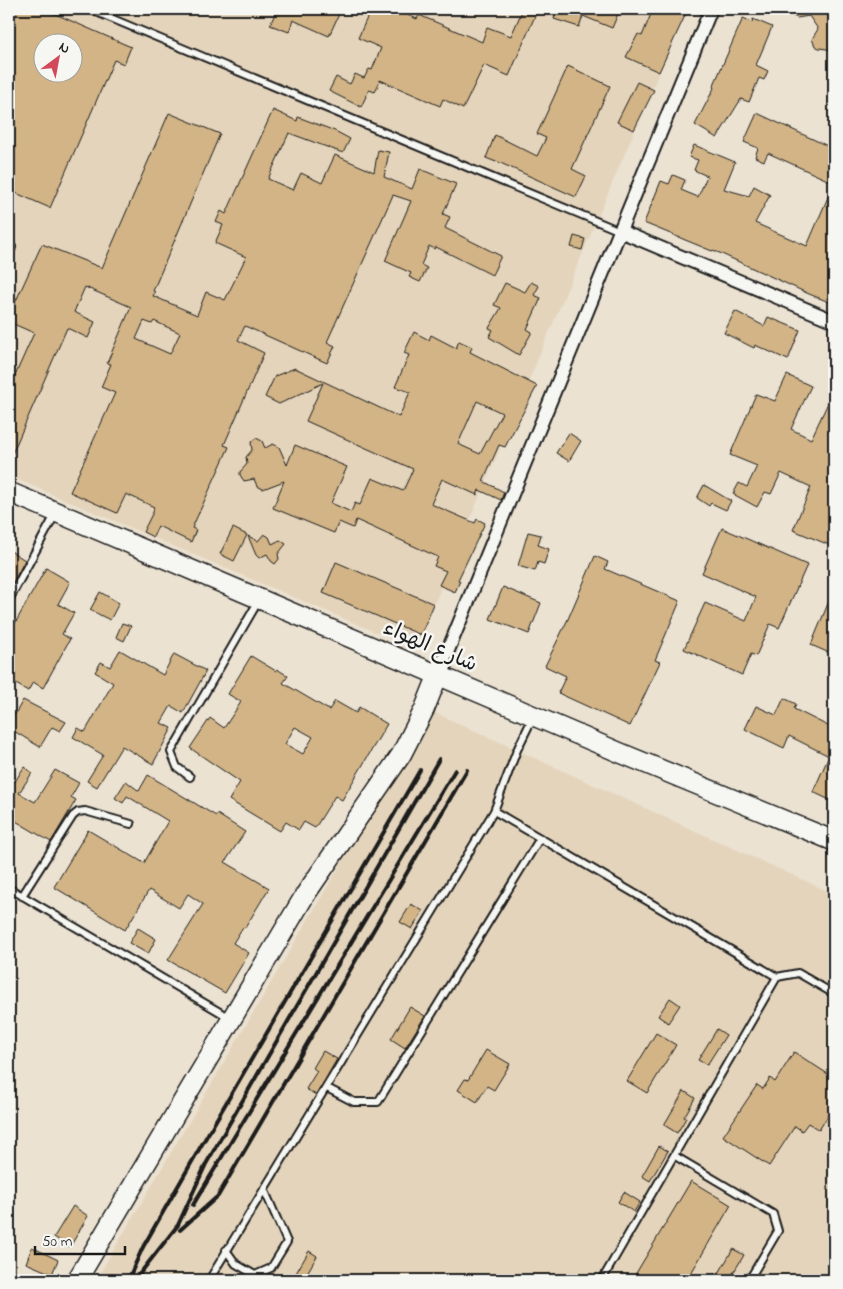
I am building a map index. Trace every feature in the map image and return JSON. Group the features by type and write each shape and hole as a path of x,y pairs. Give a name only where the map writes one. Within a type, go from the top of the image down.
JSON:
{"street":[{"path":"77,1280 305,895 401,756 424,710 711,9"},
{"path":"620,231 834,321"},
{"name":"شارع الهواء","path":"9,492 260,599 440,670 534,716 834,841"}],"lane":[{"path":"89,9 620,231"},
{"path":"9,255 12,247"},
{"path":"9,600 56,512"},
{"path":"190,777 178,767 171,752 260,599"},
{"path":"209,1280 494,811 517,750 534,716"},
{"path":"22,896 73,816 78,812 86,811 131,824"},
{"path":"494,811 777,977 798,973 834,994"},
{"path":"327,1088 354,1102 378,1102 540,838"},
{"path":"9,888 231,1019"},
{"path":"602,1280 777,977"},
{"path":"675,1156 773,1214 778,1231 750,1280"},
{"path":"226,1250 236,1264 254,1275 271,1268 287,1242 264,1189"}],"shaded area":[{"path":"9,9 686,9 415,649 9,476"},
{"path":"431,711 834,894 834,1280 96,1280"}],"building":[{"path":"17,9 44,9 131,47 124,64 114,60 50,208 9,190 9,28"},
{"path":"277,9 327,9 339,14 329,36 293,20 289,32 270,25"},
{"path":"371,9 394,9 417,19 419,15 482,42 487,27 511,36 523,9 538,9 509,76 484,65 463,109 443,99 440,106 380,80 375,92 369,90 361,107 329,91 336,77 350,84 355,74 364,78 369,69 372,70 381,48 358,38"},
{"path":"557,9 620,9 612,28 583,16 579,27 554,19"},
{"path":"653,9 688,9 659,72 626,57 638,34 642,36"},
{"path":"780,9 825,9 834,20 834,50 815,46 812,39 818,29 809,16 797,18"},
{"path":"743,18 752,22 753,19 772,27 756,65 768,71 764,80 759,78 749,102 741,99 717,138 695,125 714,88"},
{"path":"568,66 610,86 572,169 586,176 576,197 486,158 495,135 537,156 546,138 537,134"},
{"path":"637,82 654,90 634,130 617,122"},
{"path":"273,110 297,121 298,117 335,131 350,139 343,153 289,133 268,179 293,190 301,173 322,183 335,155 374,172 378,150 389,152 384,177 412,189 420,169 456,184 443,214 450,217 445,228 501,256 492,275 436,247 435,249 429,246 421,265 427,268 420,282 409,277 411,273 385,261 411,201 393,195 327,342 335,346 327,363 245,326 238,340 264,353 224,445 229,447 192,528 196,530 191,542 158,526 153,537 143,532 154,507 126,494 117,513 70,492 115,393 101,387 111,364 107,363 131,307 85,287 74,312 95,322 88,338 67,328 9,461 9,389 34,333 9,322 9,316 42,244 102,268 169,113 220,134 153,291 155,292 153,296 197,315 206,292 225,300 246,257 215,243 223,225 216,222 221,211 226,214","holes":["144,321 152,324 154,321 180,333 170,354 136,339"]},
{"path":"757,113 834,149 834,183 768,153 764,161 755,157 758,148 744,142"},
{"path":"694,145 735,162 724,189 749,196 754,186 770,195 755,223 807,246 834,183 834,304 713,250 644,223 661,181 669,184 673,175 685,180 681,190 698,197 707,176 694,170 698,160 689,157"},
{"path":"574,236 585,239 582,250 571,247"},
{"path":"531,282 539,286 534,295 541,298 527,329 532,332 519,355 489,337 493,330 489,328 501,308 494,305 505,283 525,292"},
{"path":"735,311 764,326 768,317 800,330 788,360 755,345 754,348 724,333"},
{"path":"414,332 429,340 431,335 456,348 459,341 472,347 470,352 537,386 505,447 499,445 483,481 504,492 501,500 479,490 477,495 442,479 431,504 475,523 477,519 485,523 458,580 460,581 455,592 439,585 446,571 434,566 438,557 356,520 353,528 339,522 334,533 273,508 284,481 263,489 257,486 254,479 244,481 240,475 240,472 247,464 246,457 252,450 251,442 256,438 262,441 265,448 273,444 279,447 287,465 295,445 347,467 331,503 351,512 355,503 360,505 372,478 403,491 413,469 306,421 323,383 279,404 265,397 275,376 295,368 399,417 410,392 395,387 409,355 404,353","holes":["477,401 502,413 480,454 458,444"]},
{"path":"787,375 811,386 791,429 811,439 834,390 834,547 793,530 811,487 781,473 771,494 765,492 757,507 733,494 739,483 747,487 757,466 730,455 756,394 775,401"},
{"path":"569,433 581,441 569,461 556,453"},
{"path":"704,485 731,501 726,510 711,503 709,506 697,498"},
{"path":"233,528 247,535 234,561 220,554"},
{"path":"722,528 807,565 779,628 770,624 756,656 751,654 742,675 684,649 705,603 746,621 756,597 702,573"},
{"path":"528,532 541,535 538,545 549,549 544,564 538,562 535,571 518,566"},
{"path":"264,534 269,537 272,544 280,540 286,544 278,554 279,559 275,564 267,554 259,558 256,555 248,536 258,541"},
{"path":"9,550 25,560 9,590"},
{"path":"595,556 608,562 605,569 680,601 655,660 660,662 630,726 558,693 566,676 545,666"},
{"path":"336,562 434,604 421,635 323,593"},
{"path":"46,568 70,582 58,604 74,613 62,634 70,639 43,688 33,682 28,691 9,680 9,663 14,653 9,650 9,634"},
{"path":"503,587 541,603 529,634 490,619"},
{"path":"834,589 834,655 811,645"},
{"path":"100,592 119,603 110,620 90,610"},
{"path":"122,623 131,626 124,641 116,637"},
{"path":"120,650 163,675 174,654 206,671 183,713 171,706 161,723 172,728 153,764 122,746 97,787 87,781 103,755 73,737 78,728 85,732 113,683 95,672 101,662 110,667"},
{"path":"251,656 288,676 283,683 329,710 335,701 356,713 359,707 387,724 342,800 335,796 315,828 304,822 299,830 286,822 280,831 229,800 240,782 190,748 210,718 224,728 241,702 228,694","holes":["295,727 313,737 303,754 285,744"]},
{"path":"784,698 796,704 794,709 834,729 834,802 813,792 829,756 789,736 784,748 745,729 756,706 776,715"},
{"path":"23,700 66,722 60,731 52,727 40,747 9,728 9,713 14,716"},
{"path":"24,767 32,773 19,793 35,802 55,770 79,783 71,797 76,800 51,842 9,817 9,787 11,788"},
{"path":"148,775 245,832 225,862 269,888 245,928 243,927 233,943 249,953 225,993 168,960 203,904 188,894 179,908 149,890 125,930 54,887 88,830 144,863 168,821 127,796 123,803 115,798 126,781 139,791"},
{"path":"411,904 423,911 412,929 400,922"},
{"path":"138,928 156,939 148,954 129,943"},
{"path":"670,998 680,1005 668,1023 658,1016"},
{"path":"410,1007 425,1016 405,1048 391,1039"},
{"path":"717,1029 726,1035 707,1065 698,1060"},
{"path":"656,1033 676,1045 647,1093 627,1081"},
{"path":"486,1050 510,1064 494,1090 487,1086 477,1102 458,1090 465,1079 468,1080"},
{"path":"323,1051 337,1059 316,1095 306,1089 317,1071 313,1068"},
{"path":"794,1052 834,1078 834,1106 819,1130 808,1123 802,1131 795,1126 769,1166 723,1136 757,1085 763,1089 770,1078 775,1082"},
{"path":"684,1091 695,1098 677,1133 664,1125"},
{"path":"659,1146 668,1151 650,1181 642,1176"},
{"path":"691,1181 731,1205 687,1280 632,1280"},
{"path":"624,1192 640,1202 634,1212 618,1202"},
{"path":"73,1206 88,1216 70,1247 54,1237"},
{"path":"32,1247 58,1260 52,1274 26,1263"},
{"path":"733,1249 744,1255 729,1280 715,1280"},
{"path":"309,1251 317,1256 303,1280 292,1280"}],"railway":[{"path":"138,1276 178,1225 206,1164 439,759"},
{"path":"128,1280 143,1247 420,770"},
{"path":"193,1205 455,770"},
{"path":"180,1230 218,1196 467,770"}]}
